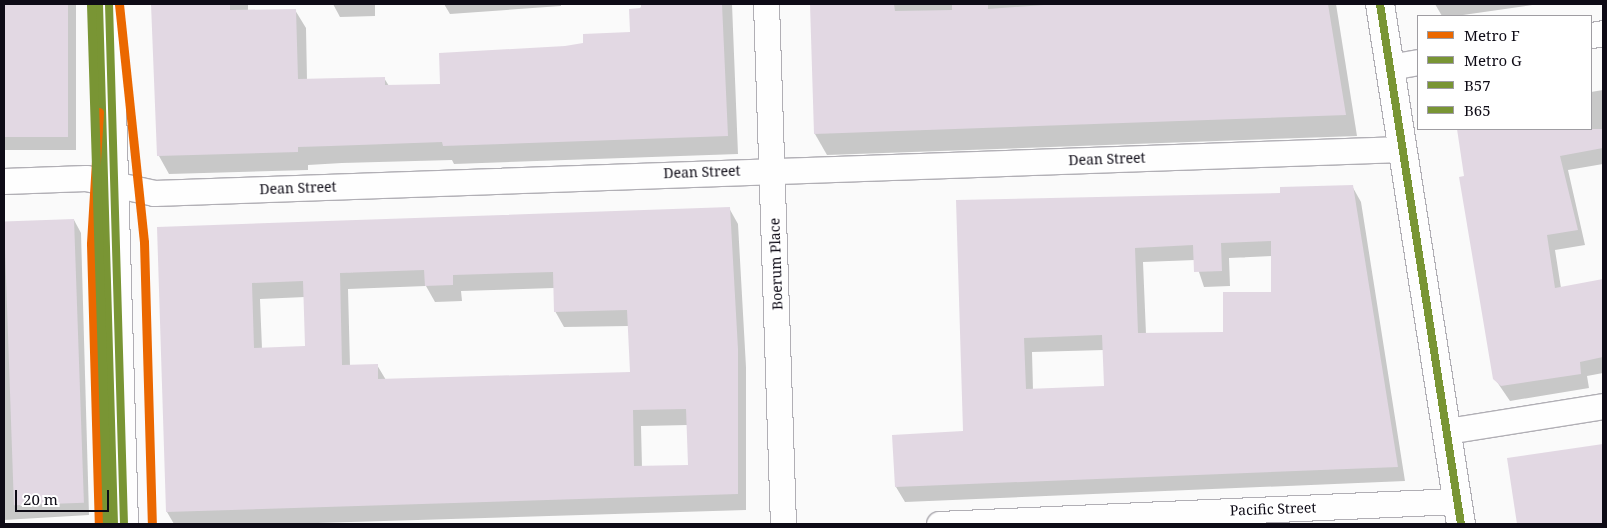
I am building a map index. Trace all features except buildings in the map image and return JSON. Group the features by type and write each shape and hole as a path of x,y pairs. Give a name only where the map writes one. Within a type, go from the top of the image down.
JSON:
{"street":[{"path":"109,4 124,524"},
{"name":"Boerum Place","path":"766,4 773,169 783,524"},
{"path":"1380,4 1459,513"},
{"path":"1390,67 1417,62"},
{"name":"Dean Street","path":"4,181 86,178 154,193 773,169 1402,149"},
{"path":"1446,431 1603,406"},
{"name":"Pacific Street","path":"938,524 1459,513"}],"metro line":[{"name":"G","path":"91,4 107,524"},
{"name":"F","path":"119,4 144,242 152,524"},
{"name":"F","path":"99,112 91,244 99,524"}],"transit line":[{"name":"B65","path":"99,4 114,524"},
{"name":"B57","path":"109,4 124,524"},
{"name":"B57","path":"1380,4 1461,524"}]}
